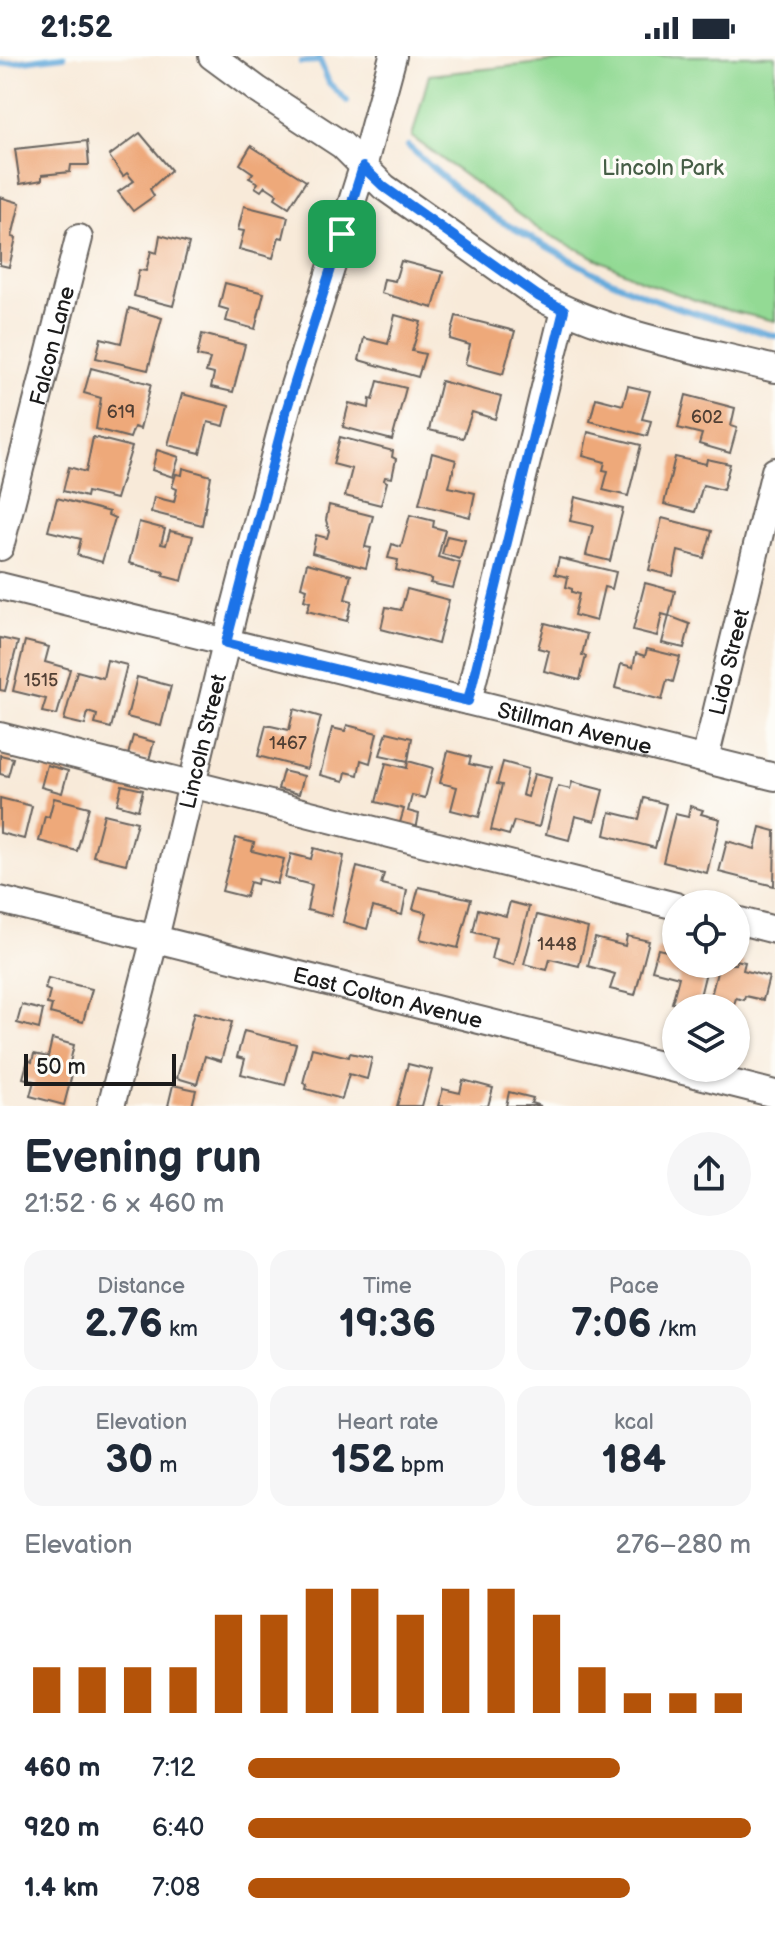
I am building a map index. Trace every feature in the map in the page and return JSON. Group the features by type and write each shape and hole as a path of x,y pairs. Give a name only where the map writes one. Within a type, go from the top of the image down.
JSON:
{"street":[{"path":"212,56 342,145 384,187 538,296 608,327 775,369"},
{"name":"Lincoln Street","path":"111,1106 287,408 363,167 393,56"},
{"name":"Falcon Lane","path":"0,547 79,238"},
{"path":"468,701 564,310"},
{"name":"Lido Street","path":"705,759 775,471"},
{"name":"Stillman Avenue","path":"0,586 775,777"},
{"path":"0,736 662,902"},
{"name":"East Colton Avenue","path":"0,900 775,1094"},
{"path":"750,924 775,930"}],"green space":[{"name":"Lincoln Park","path":"606,56 775,56 775,321 714,307 640,280 541,231 412,137 429,75"}],"building":[{"path":"140,133 171,170 150,189 154,196 133,211 118,192 134,181 127,173 123,176 109,156"},
{"path":"87,141 89,165 71,165 70,172 42,175 42,180 20,184 15,149"},
{"path":"251,146 306,181 289,207 275,198 277,194 265,186 261,191 255,187 258,183 249,178 253,173 240,164"},
{"path":"0,197 20,203 9,267 0,265"},
{"path":"244,206 288,217 283,238 279,237 273,258 239,249 244,231 238,230"},
{"path":"160,235 189,243 173,306 134,296 139,270 146,271 151,251 157,253"},
{"path":"401,261 443,272 433,308 381,293 384,279 395,281"},
{"path":"225,283 264,293 255,329 226,321 229,310 219,307"},
{"path":"129,308 162,318 148,370 96,358 101,338 121,343"},
{"path":"395,315 421,322 412,351 425,354 418,377 359,360 364,338 388,344"},
{"path":"456,316 515,331 503,374 465,364 470,345 450,339"},
{"path":"202,334 245,345 233,392 211,387 214,374 206,372 210,359 197,356"},
{"path":"91,368 151,384 140,429 134,427 130,438 96,429 101,398 84,393"},
{"path":"378,381 406,388 392,440 343,427 349,403 369,408"},
{"path":"441,381 501,397 495,419 472,412 463,438 429,430"},
{"path":"628,386 650,391 642,419 651,421 647,436 590,421 596,398 623,405"},
{"path":"182,394 229,406 224,426 208,422 200,453 168,445"},
{"path":"686,395 735,408 731,426 737,428 730,453 699,444 702,434 678,428"},
{"path":"588,432 641,445 628,496 603,490 608,471 603,470 605,462 583,456"},
{"path":"93,437 132,447 116,499 87,492 86,497 63,491 69,467 86,472"},
{"path":"340,437 393,451 392,457 396,459 392,478 385,477 387,482 381,505 345,496 352,469 333,464"},
{"path":"157,450 179,457 173,477 152,470"},
{"path":"432,453 456,460 449,487 475,493 470,517 419,504"},
{"path":"675,457 706,464 707,459 730,464 723,490 703,485 695,512 664,504"},
{"path":"183,468 211,476 202,525 151,512 154,497 174,502 177,489 172,487 176,474 182,475"},
{"path":"575,497 623,509 610,561 586,555 593,526 570,521"},
{"path":"57,498 109,512 108,515 115,518 102,562 77,555 81,539 48,531"},
{"path":"329,505 373,516 365,547 371,548 366,568 312,553 316,535 327,538"},
{"path":"410,515 434,521 433,527 445,530 438,557 460,563 453,588 396,570 398,560 388,558 392,544 401,547"},
{"path":"662,518 712,531 704,558 678,551 673,576 649,570"},
{"path":"139,522 165,529 161,544 166,545 170,531 193,536 182,581 163,576 164,572 129,563"},
{"path":"447,536 465,540 460,559 442,554"},
{"path":"559,558 616,572 612,589 604,587 596,621 574,615 579,594 566,587 568,577 555,574"},
{"path":"307,563 351,575 345,599 352,601 347,621 307,611 310,602 304,600 307,589 301,587"},
{"path":"645,583 675,591 669,616 662,614 657,636 633,630"},
{"path":"407,589 449,600 438,644 381,629 386,607 401,610"},
{"path":"669,616 690,624 684,648 662,643"},
{"path":"545,623 587,634 580,680 544,671 549,651 538,648"},
{"path":"0,638 18,642 5,691 0,690"},
{"path":"25,641 49,647 45,662 70,669 57,715 42,712 46,699 13,691"},
{"path":"647,649 680,657 673,682 667,680 662,700 615,688 621,664 633,667 636,653 645,656"},
{"path":"107,660 127,665 111,728 95,724 97,715 88,712 85,725 64,720 77,671 103,678"},
{"path":"137,677 171,686 161,726 127,717"},
{"path":"294,709 321,717 307,769 258,756 266,725 289,730"},
{"path":"347,725 377,733 370,763 361,760 358,775 346,772 344,781 320,775 332,728 345,731"},
{"path":"387,732 412,738 408,761 380,755"},
{"path":"133,736 154,742 149,760 128,755"},
{"path":"448,751 471,757 469,764 491,769 479,817 451,810 457,787 440,783"},
{"path":"0,755 13,758 8,776 0,774"},
{"path":"408,761 433,768 425,798 412,795 408,811 419,814 416,830 399,826 404,809 376,802 386,763 407,768"},
{"path":"503,762 528,769 522,795 528,797 534,774 551,778 539,827 514,821 509,835 491,830 502,785 497,784"},
{"path":"47,765 68,771 62,793 41,787"},
{"path":"283,771 304,776 299,794 278,789"},
{"path":"572,782 603,790 595,821 575,816 569,840 546,834 558,786 570,789"},
{"path":"122,785 143,790 138,810 117,804"},
{"path":"0,798 32,806 24,839 0,833"},
{"path":"54,798 89,807 77,851 39,841 45,816 49,817"},
{"path":"644,798 666,804 655,848 605,835 610,812 639,819"},
{"path":"690,806 703,810 701,814 720,819 707,873 663,862 675,814 688,817"},
{"path":"104,814 137,822 126,864 93,856"},
{"path":"760,827 775,831 774,886 719,872 727,841 755,849"},
{"path":"236,838 254,843 252,851 284,859 277,884 258,879 257,884 250,882 246,897 222,891"},
{"path":"314,848 344,856 331,916 307,910 312,885 285,878 291,854 311,859"},
{"path":"357,867 384,874 381,884 407,890 402,915 373,907 367,929 343,922"},
{"path":"419,887 471,899 458,948 420,939 427,913 413,909"},
{"path":"510,902 529,907 514,965 491,959 496,938 473,932 478,909 506,916"},
{"path":"537,915 588,928 579,966 550,959 547,970 524,964"},
{"path":"627,936 649,941 635,995 610,989 615,974 588,966 595,938 625,946"},
{"path":"658,949 662,950 662,973 652,970"},
{"path":"750,972 769,977 763,1000 750,997 750,994 712,994 716,978 750,978"},
{"path":"48,978 92,989 83,1022 50,1013 52,1005 47,1004 50,991 45,989"},
{"path":"679,978 704,978 700,994 674,994"},
{"path":"22,1005 43,1010 39,1029 17,1023"},
{"path":"194,1012 232,1022 221,1061 205,1056 197,1084 177,1078"},
{"path":"244,1031 296,1044 285,1085 241,1074 245,1059 237,1057"},
{"path":"52,1039 74,1045 70,1062 75,1063 64,1105 30,1096 34,1081 23,1078 28,1060 32,1062 34,1054 48,1057"},
{"path":"312,1048 349,1057 350,1053 372,1058 367,1079 349,1074 342,1099 306,1089 307,1085 303,1083"},
{"path":"408,1064 432,1070 422,1106 397,1106"},
{"path":"463,1080 493,1088 488,1106 438,1106 443,1089 460,1093"},
{"path":"173,1085 196,1090 192,1106 168,1106"},
{"path":"509,1092 533,1098 531,1103 541,1106 506,1106"}],"waterway":[{"path":"0,64 64,56"},
{"path":"318,56 329,83 347,101"},
{"path":"301,62 320,61"},
{"path":"408,146 495,218 600,276 675,307 775,336"}],"route":[{"path":"363,167 384,187 538,296 564,310 468,701 226,643 287,408 342,234 363,167"}]}
